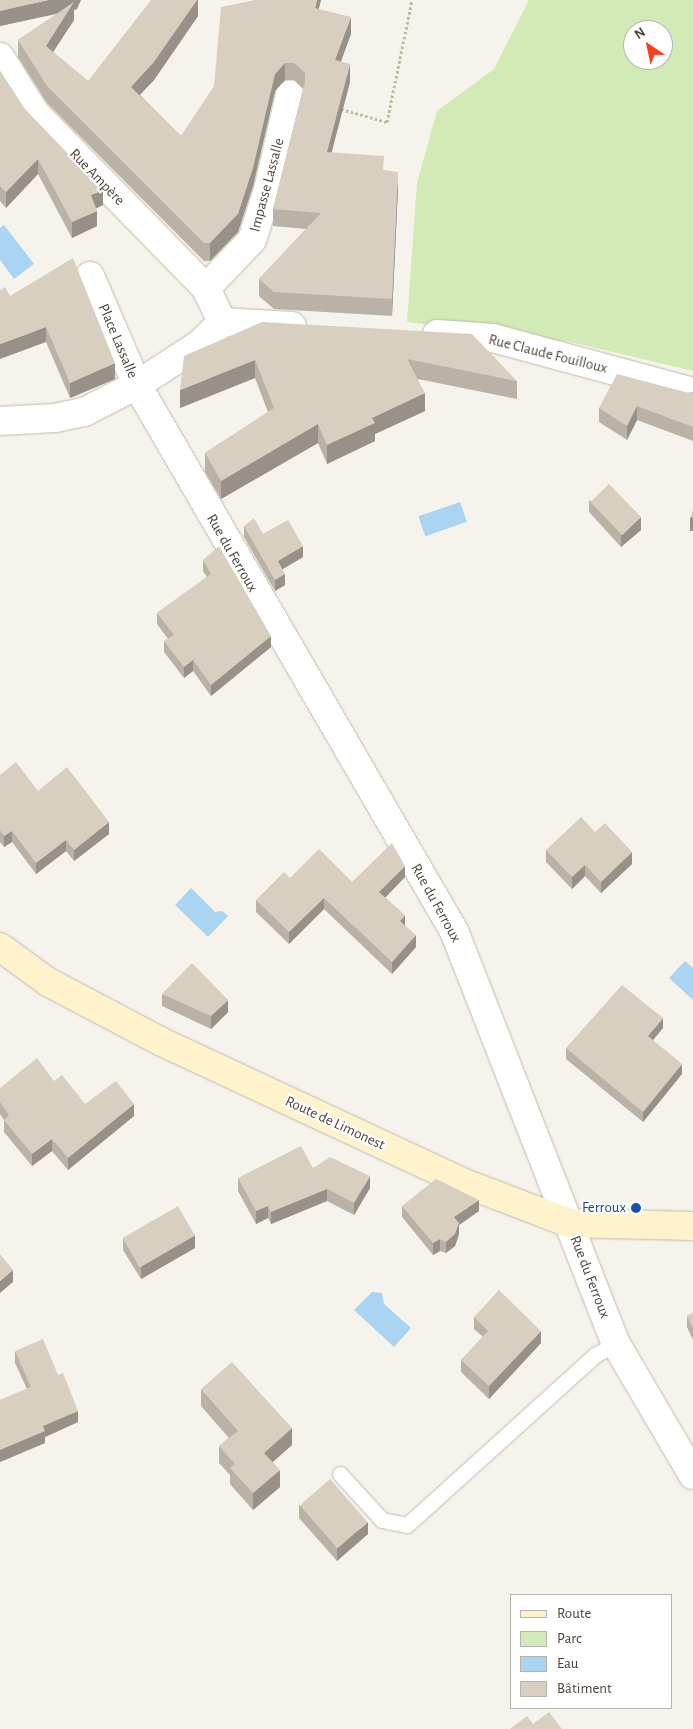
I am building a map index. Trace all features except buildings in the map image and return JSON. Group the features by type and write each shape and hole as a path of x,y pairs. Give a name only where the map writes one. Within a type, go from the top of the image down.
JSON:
{"street":[{"name":"Rue Ampère","path":"0,57 35,114 206,288"},
{"name":"Impasse Lassalle","path":"206,288 252,240 268,190 290,95"},
{"name":"Place Lassalle","path":"90,276 137,385 200,344 222,322"},
{"path":"206,288 222,322 321,327"},
{"name":"Rue Claude Fouilloux","path":"408,331 493,338 693,392"},
{"path":"0,421 55,418 84,412 137,385"},
{"name":"Rue du Ferroux","path":"137,385 454,931 616,1344 693,1475"},
{"name":"Route de Limonest","path":"0,947 48,982 162,1042 467,1184 569,1223 693,1226"}],"lane":[{"path":"340,1474 382,1520 407,1525 595,1355 616,1344"}],"path":[{"path":"290,95 387,122 412,0"}],"green space":[{"path":"529,0 693,0 693,371 571,342 407,322 417,183 437,111 494,69"}],"water":[{"path":"4,225 34,264 14,279 0,260 0,228"},
{"path":"460,502 467,522 425,536 418,516"},
{"path":"191,888 215,912 222,911 228,916 208,937 175,905"},
{"path":"685,961 693,968 693,1000 669,978"},
{"path":"372,1292 382,1293 384,1304 411,1328 394,1347 354,1310"}],"place":[{"name":"Ferroux","path":"636,1208"}]}
